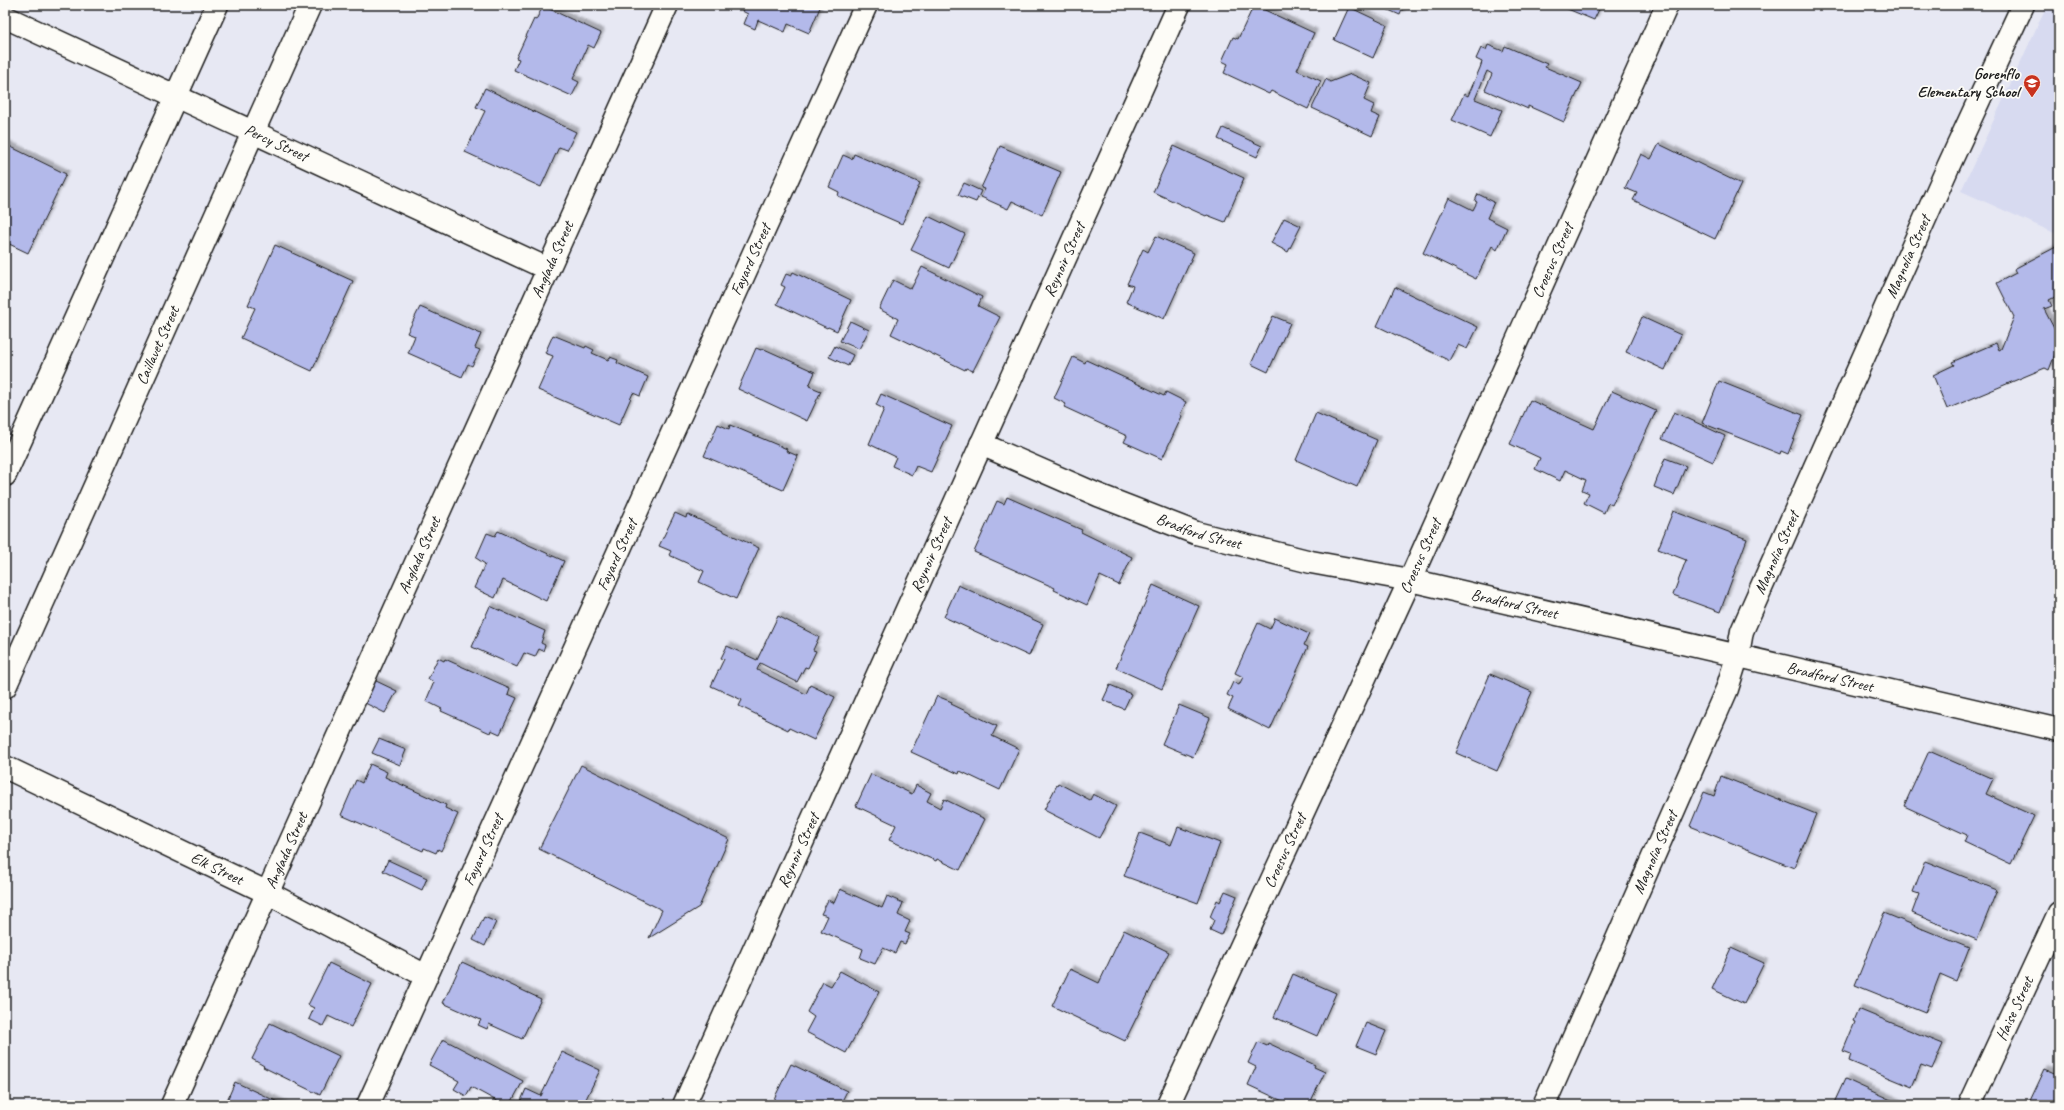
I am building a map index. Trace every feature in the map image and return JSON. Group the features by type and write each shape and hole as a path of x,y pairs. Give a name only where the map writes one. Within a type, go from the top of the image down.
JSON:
{"street":[{"path":"5,476 217,5"},
{"name":"Caillavet Street","path":"5,687 310,5"},
{"name":"Anglada Street","path":"172,1105 667,5"},
{"name":"Fayard Street","path":"368,1105 866,5"},
{"name":"Reynoir Street","path":"684,1105 1179,5"},
{"name":"Croesus Street","path":"1168,1105 1410,580 1668,5"},
{"name":"Magnolia Street","path":"1544,1105 1727,689 1738,654 1742,631 1948,167 2023,5"},
{"name":"Percy Street","path":"5,17 548,269"},
{"name":"Bradford Street","path":"981,444 1098,495 1196,533 1311,562 1410,580 1738,654 2059,730"},
{"name":"Elk Street","path":"5,767 268,893 426,976"},
{"name":"Haise Street","path":"1970,1105 2059,913"}],"shaded area":[{"name":"Gorenflo Elementary School","path":"2047,5 2059,5 2059,235 1961,191"}],"building":[{"path":"745,5 821,5 809,33 788,24 785,32 758,20 755,29 744,24 748,14 742,11"},
{"path":"1254,5 1314,33 1297,70 1321,81 1308,109 1271,91 1269,94 1224,73 1228,64 1222,61 1233,37 1238,39"},
{"path":"1377,5 1404,5 1400,15"},
{"path":"1558,5 1601,5 1594,20"},
{"path":"543,6 601,33 594,48 588,45 573,79 579,82 572,96 514,70 519,59 516,58 534,19 536,20"},
{"path":"1349,7 1387,25 1373,58 1334,40"},
{"path":"1488,45 1503,51 1505,46 1547,64 1545,67 1582,83 1564,122 1528,106 1528,109 1485,90 1492,74 1487,71 1475,99 1502,110 1490,137 1452,120 1464,94 1468,96 1480,68 1482,62 1476,59 1481,48 1486,50"},
{"path":"1351,74 1371,83 1364,100 1374,105 1371,113 1380,117 1372,136 1312,108 1326,79 1330,82"},
{"path":"485,88 576,132 567,150 559,147 541,187 465,152 485,111 476,107"},
{"path":"1223,128 1262,146 1257,157 1218,139"},
{"path":"5,144 66,174 28,253 5,242"},
{"path":"1659,144 1741,184 1715,239 1633,200 1637,193 1625,188 1641,154 1651,159"},
{"path":"1000,146 1061,172 1042,215 1012,201 1008,209 981,197 985,189 981,188"},
{"path":"1174,146 1244,178 1225,222 1207,215 1206,216 1153,192"},
{"path":"854,154 920,183 902,224 838,196 839,192 829,187 843,155 852,159"},
{"path":"964,183 981,191 976,202 958,195"},
{"path":"1478,194 1494,202 1487,218 1507,228 1497,250 1492,246 1476,279 1423,253 1449,198 1473,210 1477,202 1475,201"},
{"path":"928,216 965,234 949,268 911,250"},
{"path":"1284,218 1301,226 1288,252 1271,243"},
{"path":"1156,236 1194,253 1164,319 1126,302 1133,286 1127,284 1143,249 1148,252"},
{"path":"275,245 353,281 312,371 241,338 255,308 248,305"},
{"path":"2056,247 2059,252 2059,295 2049,300 2052,306 2044,309 2059,338 2059,344 2049,370 2045,368 1947,409 1933,375 1954,365 1952,362 1996,343 1999,350 2001,349 2014,317 1997,283 2016,273 2014,269"},
{"path":"922,267 982,297 978,306 1000,317 973,371 966,368 965,370 891,334 898,319 879,309 893,280 911,289"},
{"path":"793,272 851,300 837,331 828,327 827,328 777,304 785,287 781,285 786,274 791,276"},
{"path":"1395,287 1478,327 1467,349 1458,345 1450,361 1377,326"},
{"path":"420,307 481,334 475,348 480,350 472,366 468,364 462,377 408,353 415,336 407,333"},
{"path":"1273,316 1290,323 1268,372 1251,364"},
{"path":"1642,317 1681,335 1665,370 1626,352"},
{"path":"850,321 869,330 859,349 840,341"},
{"path":"553,335 585,348 586,346 594,350 592,353 608,360 610,357 618,360 617,363 648,377 640,396 633,393 619,425 538,390 553,356 545,353"},
{"path":"835,346 853,355 848,366 829,357"},
{"path":"756,348 761,350 762,348 815,372 809,386 821,391 807,421 738,389"},
{"path":"1073,357 1085,363 1086,360 1164,396 1166,392 1186,402 1180,415 1182,416 1162,459 1124,442 1127,436 1064,407 1066,404 1054,398"},
{"path":"1719,381 1803,415 1788,454 1781,451 1780,454 1702,423"},
{"path":"1612,391 1656,411 1612,505 1608,503 1604,513 1584,503 1589,493 1582,490 1586,480 1565,470 1560,481 1535,469 1540,458 1510,444 1530,400 1594,429"},
{"path":"881,394 952,426 931,472 916,466 912,475 892,466 896,457 869,444 884,409 876,405"},
{"path":"1674,412 1725,436 1713,462 1662,439"},
{"path":"1316,413 1377,440 1357,487 1296,460"},
{"path":"718,424 729,429 730,425 787,449 786,451 798,456 783,490 704,456"},
{"path":"1665,458 1686,466 1674,495 1654,487"},
{"path":"1007,497 1082,530 1081,532 1132,557 1119,585 1100,576 1087,605 1054,590 1055,588 974,552 997,501 1004,504"},
{"path":"1673,511 1747,539 1720,612 1673,595 1686,560 1658,549"},
{"path":"675,513 686,518 687,514 759,548 736,599 699,582 704,571 669,555 671,551 659,546"},
{"path":"498,531 564,561 546,601 503,580 495,598 474,588 485,564 476,558 487,533 495,536"},
{"path":"958,585 1043,624 1029,656 944,617"},
{"path":"1153,585 1199,606 1162,689 1116,668"},
{"path":"490,606 545,631 541,643 545,645 543,651 539,649 535,657 524,653 517,667 472,647"},
{"path":"778,616 819,637 813,650 816,651 808,668 805,667 797,682 760,663 757,670 806,694 810,685 835,697 814,740 789,728 788,730 739,706 742,700 711,686 724,659 721,658 727,646 757,660"},
{"path":"1275,618 1309,634 1304,645 1308,647 1270,730 1228,709 1233,698 1227,695 1233,682 1239,685 1243,677 1235,673 1258,623 1270,629"},
{"path":"438,658 444,661 445,659 510,688 508,694 517,698 500,734 491,730 490,733 441,711 442,709 426,701 434,682 428,679"},
{"path":"1490,674 1532,692 1497,771 1456,753"},
{"path":"374,680 397,691 385,713 363,702"},
{"path":"1110,685 1131,694 1124,709 1103,700"},
{"path":"937,696 952,702 951,704 997,726 992,736 1019,749 1000,790 960,771 959,774 911,752"},
{"path":"1179,705 1210,718 1193,757 1162,744"},
{"path":"379,739 406,750 400,765 372,753"},
{"path":"1929,751 1993,779 1986,794 2034,816 2011,864 1964,842 1967,835 1904,806"},
{"path":"370,764 387,772 385,777 446,805 445,808 458,814 441,851 438,849 436,853 424,848 423,851 341,815 356,780 362,783"},
{"path":"581,765 729,839 699,907 649,938 662,910 539,849"},
{"path":"871,774 912,794 916,785 931,793 927,801 940,808 944,799 985,819 960,870 889,840 896,825 856,806"},
{"path":"1721,776 1816,814 1794,868 1690,826 1704,792 1714,796"},
{"path":"1058,783 1090,800 1093,794 1116,806 1099,838 1044,810"},
{"path":"1178,827 1220,843 1198,903 1124,876 1140,833 1171,845"},
{"path":"388,860 427,878 422,890 383,871"},
{"path":"1925,861 1997,890 1977,940 1912,913 1919,894 1913,892"},
{"path":"840,889 882,908 887,896 903,903 898,915 910,921 905,932 910,934 905,944 900,942 895,953 883,948 875,964 860,958 863,949 821,931 828,916 821,914 828,900 834,903"},
{"path":"1225,891 1237,896 1221,935 1210,930 1214,920 1210,917 1217,900 1220,902"},
{"path":"1884,913 1969,948 1956,981 1940,974 1925,1013 1855,985"},
{"path":"484,917 496,922 485,946 473,940"},
{"path":"1124,930 1169,952 1125,1041 1052,1006 1070,969 1099,983"},
{"path":"1731,948 1764,963 1744,1004 1712,989"},
{"path":"462,962 541,999 522,1039 489,1024 487,1029 478,1025 481,1020 443,1003"},
{"path":"329,963 372,984 351,1027 328,1016 323,1026 309,1019 314,1008 308,1005"},
{"path":"840,971 879,992 846,1053 806,1032 814,1017 807,1012 823,982 831,986"},
{"path":"1293,974 1336,993 1317,1036 1274,1017"},
{"path":"1858,1009 1943,1044 1932,1069 1921,1065 1912,1087 1849,1061 1851,1054 1843,1051 1855,1022 1853,1021"},
{"path":"270,1023 339,1056 320,1095 263,1067 264,1066 252,1059"},
{"path":"1366,1023 1386,1031 1376,1054 1356,1046"},
{"path":"443,1039 523,1081 510,1105 504,1105 471,1087 466,1096 454,1089 459,1081 429,1065"},
{"path":"1258,1042 1267,1046 1268,1043 1315,1065 1314,1067 1325,1072 1309,1105 1291,1105 1248,1085 1256,1067 1248,1063"},
{"path":"2059,1046 2059,1056 2055,1054"},
{"path":"562,1052 600,1070 586,1099 599,1105 524,1105 520,1103 526,1089 541,1096"},
{"path":"791,1064 847,1091 840,1105 771,1105"},
{"path":"2045,1069 2059,1075 2059,1105 2028,1105"},
{"path":"1845,1079 1902,1105 1833,1105"},
{"path":"235,1082 284,1105 225,1105"}],"place":[{"name":"Gorenflo Elementary School","path":"2032,98"}]}
